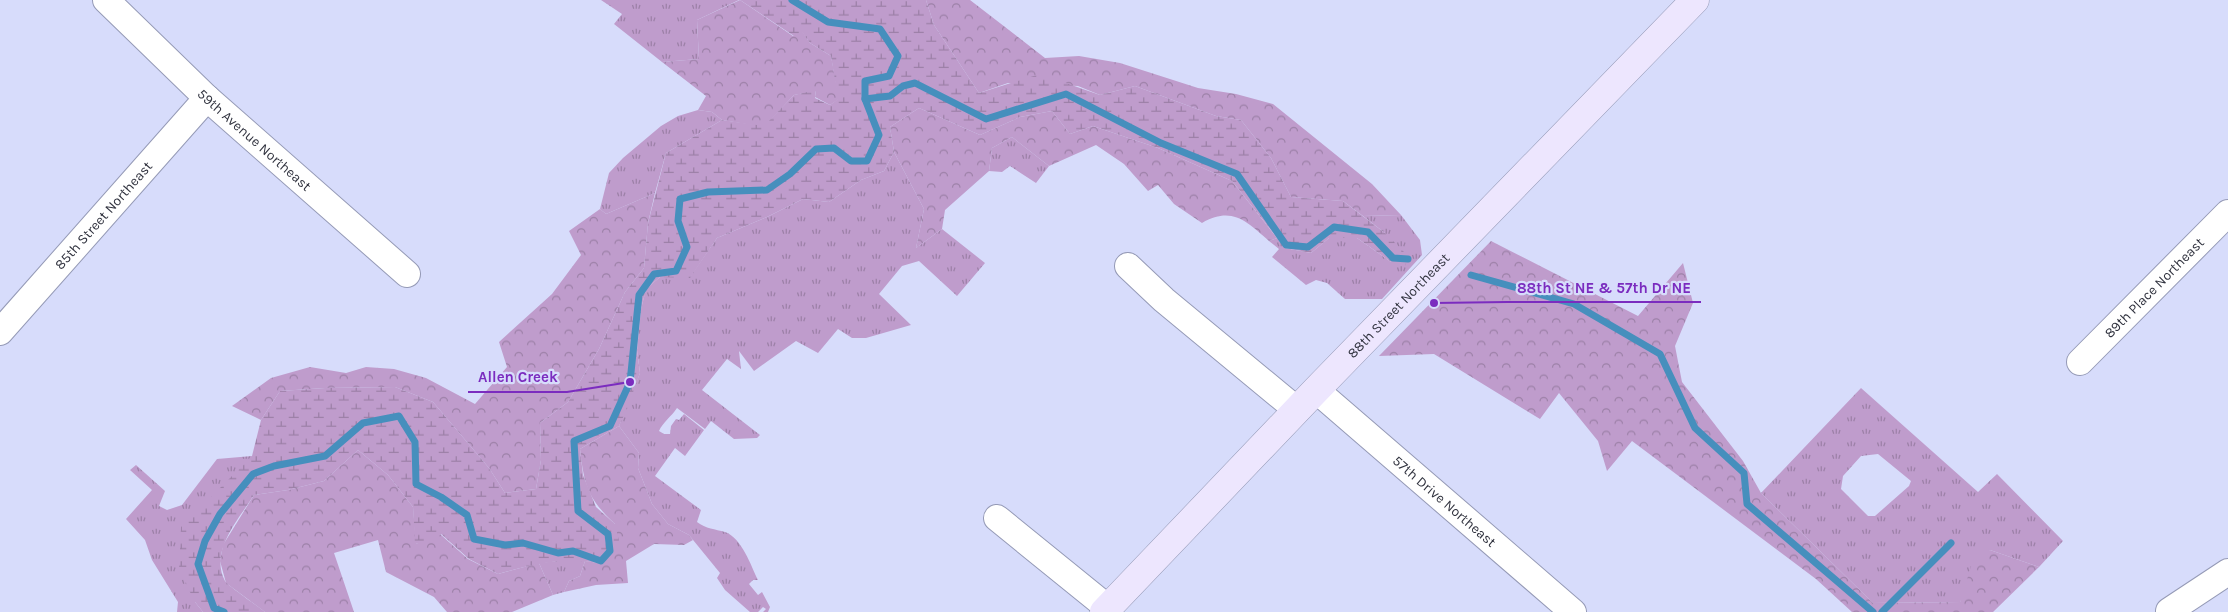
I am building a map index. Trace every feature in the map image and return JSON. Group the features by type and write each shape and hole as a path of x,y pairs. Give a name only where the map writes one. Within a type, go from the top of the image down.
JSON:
{"main road":[{"name":"88th Street Northeast","path":"1106,610 1316,390 1695,0"}],"street":[{"name":"59th Avenue Northeast","path":"106,0 207,98 406,274"},
{"name":"85th Street Northeast","path":"0,332 207,98"},
{"name":"89th Place Northeast","path":"2080,362 2228,213"},
{"path":"1128,266 1164,300 1297,410"},
{"name":"57th Drive Northeast","path":"1316,390 1573,612"},
{"path":"997,518 1106,610"},
{"path":"2169,611 2228,572"}],"green space":[{"path":"601,0 739,0 697,20 699,59 662,62 614,24 622,14"},
{"path":"740,0 793,36 802,31 810,43 831,56 839,99 830,105 815,97 816,91 794,95 764,127 722,120 712,112 698,110 706,96 662,62 699,59 697,20"},
{"path":"740,0 926,0 934,25 979,93 1040,74 1100,95 1135,86 1216,116 1241,120 1271,158 1291,197 1343,201 1385,233 1409,257 1405,266 1391,262 1357,238 1329,238 1311,253 1285,248 1232,181 1158,148 1093,126 1070,134 1052,111 1020,117 980,135 919,108 890,127 894,152 884,171 861,180 829,202 803,199 767,217 717,238 690,278 660,277 646,289 641,309 637,350 640,373 627,409 619,426 580,449 583,475 596,507 615,524 619,541 599,563 585,561 548,562 498,574 469,559 441,534 432,542 415,544 413,507 388,475 358,450 324,481 288,490 254,495 234,525 223,547 221,570 225,581 265,612 203,612 195,602 179,570 181,527 252,456 261,420 280,391 395,387 433,402 489,468 505,493 536,489 541,460 540,423 568,402 599,349 625,292 644,268 648,223 666,153 722,120 764,126 794,95 816,90 815,98 830,105 838,99 831,56 810,43 802,32 794,36"},
{"path":"926,0 970,0 1045,58 1079,56 1120,63 1198,88 1236,94 1273,104 1372,184 1401,215 1363,216 1343,201 1291,197 1271,158 1241,120 1216,116 1135,86 1100,95 1078,86 1008,83 979,93 934,25"},
{"path":"919,108 980,135 1020,117 1052,111 1070,134 1093,126 1158,148 1232,181 1277,238 1269,241 1246,222 1230,216 1213,218 1202,223 1174,204 1158,185 1148,191 1124,164 1096,145 1049,166 1012,137 992,148 989,171 945,210 942,229 916,248 924,209 894,152 890,127"},
{"path":"698,110 712,112 722,120 666,153 655,193 606,214 600,209 609,173 623,158 661,126 678,116"},
{"path":"1012,137 1049,166 1036,183 1010,166 1002,172 989,171 992,148"},
{"path":"894,152 924,209 916,248 942,229 985,263 957,296 919,261 902,266 879,294 911,325 866,338 852,338 838,329 818,353 796,341 754,371 739,351 741,369 727,359 702,390 760,435 757,438 734,439 711,421 705,429 677,408 659,431 664,434 670,434 671,426 676,419 679,420 684,414 704,430 685,456 675,448 655,476 701,510 697,522 731,535 741,546 758,580 753,580 749,584 758,595 762,592 770,607 768,612 763,612 766,609 763,607 758,612 750,612 725,590 717,578 720,573 689,535 668,524 652,504 638,468 639,453 619,426 640,373 637,350 641,309 646,289 660,277 690,277 717,238 767,217 803,199 829,202 861,180 884,171"},
{"path":"655,193 648,223 644,268 625,292 599,349 568,402 540,423 541,460 536,489 505,493 489,468 433,402 395,387 280,391 261,420 232,406 271,378 310,367 346,373 366,367 394,369 426,378 475,404 507,367 499,342 552,294 581,255 569,231 600,209 606,214"},
{"path":"1401,215 1420,240 1422,255 1382,299 1345,299 1327,283 1316,280 1306,285 1272,257 1279,249 1269,241 1277,238 1285,248 1311,253 1329,238 1357,238 1391,262 1385,233 1363,216"},
{"path":"1491,241 1638,316 1683,263 1693,303 1675,346 1682,382 1743,461 1761,493 1873,603 1960,602 1974,557 1990,550 2039,567 1993,612 1852,612 1816,579 1632,441 1607,471 1598,441 1559,393 1540,419 1434,354 1379,356"},
{"path":"1861,388 1978,492 1997,474 2063,541 2039,567 1990,550 1960,602 1873,603 1761,493","holes":["1878,454 1911,481 1909,486 1875,516 1868,516 1841,489 1843,476 1861,456"]},
{"path":"619,426 639,453 638,468 652,504 668,524 689,535 693,540 684,545 654,544 626,561 628,583 596,585 564,592 569,581 580,576 585,561 599,563 615,524 599,507 589,491 583,472 580,449"},
{"path":"358,450 388,475 413,507 416,544 440,534 468,559 498,574 539,563 553,595 512,612 447,612 434,597 386,572 378,540 334,553 354,612 265,612 226,583 220,561 223,545 254,495 288,490 324,481"},
{"path":"252,456 195,602 203,612 177,612 178,602 152,560 145,540 126,519 152,490 130,470 136,465 165,491 159,506 167,510 182,505 217,459"},
{"path":"575,559 585,561 580,576 569,581 564,592 553,595 539,563"}],"waterway":[{"path":"224,612 214,608 198,564 205,541 220,514 253,474 274,466 325,456 363,423 399,416 415,442 416,484 441,497 467,515 474,539 505,545 523,543 558,553 573,551 601,561 610,551 608,534 578,511 574,441 610,426 630,382 639,295 654,274 676,271 687,247 678,221 680,199 708,192 767,190 790,174 816,149 834,148 851,161 867,161 879,135 865,99 865,81 889,76 898,56 880,29 828,22 792,0"},
{"path":"865,99 890,96 903,86 915,83 986,119 1066,94 1161,143 1237,174 1286,245 1308,247 1334,227 1368,232 1393,258 1408,259"},
{"path":"1471,275 1574,304 1660,354 1695,428 1744,473 1747,504 1873,612"},
{"path":"1882,612 1951,543"}],"place":[{"name":"88th St NE & 57th Dr NE","path":"1434,303"},
{"name":"Allen Creek","path":"630,382"}]}
